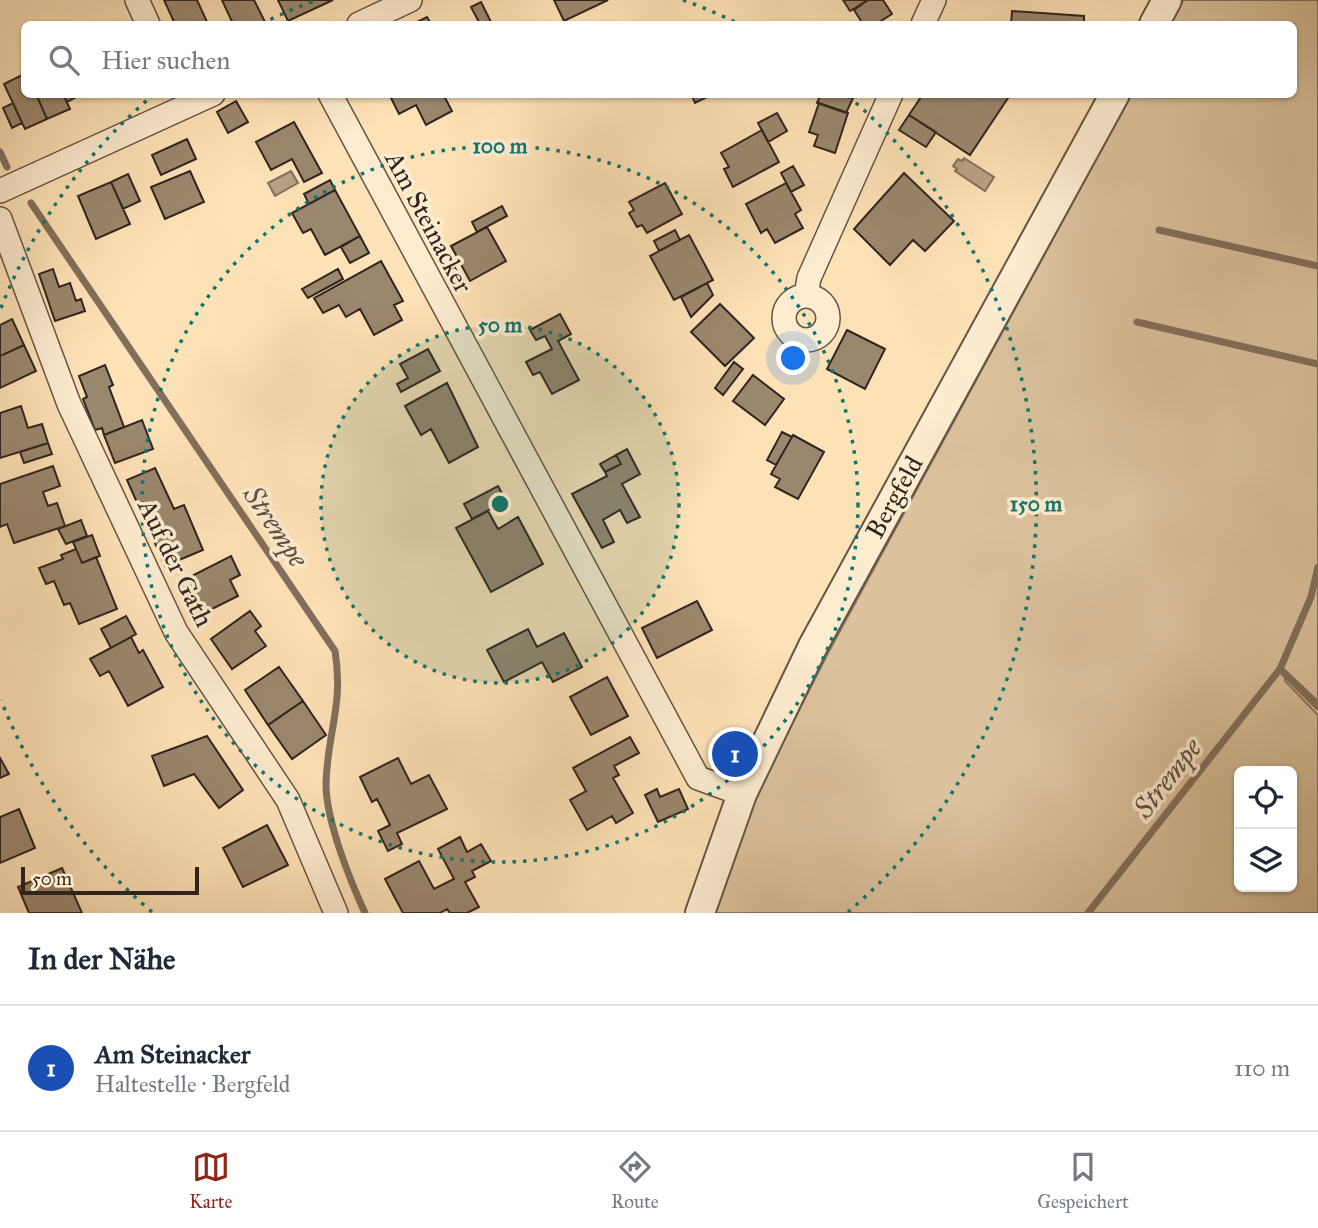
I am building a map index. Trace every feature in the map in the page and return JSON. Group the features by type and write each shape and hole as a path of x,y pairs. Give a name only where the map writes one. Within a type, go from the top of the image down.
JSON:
{"street":[{"path":"137,0 147,21"},
{"path":"365,21 410,0"},
{"path":"924,21 934,0"},
{"path":"1155,21 1167,0"},
{"name":"Am Steinacker","path":"332,98 698,778 742,794"},
{"path":"806,296 809,278 889,98"},
{"name":"Bergfeld","path":"700,913 742,794 813,646 1113,98"},
{"path":"0,191 183,101"},
{"name":"Auf der Gath","path":"0,219 69,404 176,632 288,800 336,913"}],"shaded area":[{"path":"1183,0 1318,0 1318,701 1286,671 1285,681 1318,715 1318,913 714,913 757,793 828,653 1129,98 1297,98 1297,21 1171,21"},
{"path":"964,158 994,177 985,191 955,171 957,169 953,166 958,159 962,161"},
{"path":"291,171 298,183 275,196 268,183"}],"building":[{"path":"164,0 197,0 207,21 174,21"},
{"path":"222,0 254,0 264,21 232,21"},
{"path":"278,0 333,0 288,21"},
{"path":"554,0 608,0 564,21"},
{"path":"843,0 868,0 850,11"},
{"path":"868,0 883,0 892,14 881,21 861,21 854,10"},
{"path":"481,2 490,21 478,21 471,7"},
{"path":"1012,11 1084,16 1084,21 1011,21"},
{"path":"21,76 21,98 38,98 47,119 25,129 4,84"},
{"path":"38,98 65,98 70,109 47,119"},
{"path":"391,98 445,98 452,111 426,125 416,105 399,114"},
{"path":"819,98 853,98 846,113 817,103"},
{"path":"920,98 1008,98 970,155 909,115"},
{"path":"236,101 248,122 228,133 217,112"},
{"path":"13,103 22,123 12,128 3,108"},
{"path":"819,103 848,113 835,153 814,146 818,135 809,132"},
{"path":"777,113 787,131 768,142 758,123"},
{"path":"909,115 936,132 926,147 899,130"},
{"path":"294,122 322,173 304,182 292,159 271,170 256,142"},
{"path":"762,130 779,162 733,187 724,169 729,167 721,153"},
{"path":"187,139 196,159 161,175 152,155"},
{"path":"793,166 804,185 791,192 781,173"},
{"path":"190,171 204,202 165,219 151,187"},
{"path":"904,173 954,221 925,251 913,240 890,265 854,229"},
{"path":"128,174 140,201 123,209 111,182"},
{"path":"330,180 335,190 309,204 304,194"},
{"path":"111,182 130,224 96,239 78,196"},
{"path":"665,183 682,214 647,233 642,225 637,227 629,213 634,210 629,202"},
{"path":"786,183 801,210 795,214 803,228 775,243 767,229 761,233 746,204"},
{"path":"335,190 360,236 325,255 311,229 303,233 292,213"},
{"path":"502,206 507,216 477,232 472,222"},
{"path":"487,227 506,261 470,281 451,246"},
{"path":"675,230 680,240 659,251 654,241"},
{"path":"689,235 713,280 674,300 650,256"},
{"path":"360,236 369,253 350,263 341,247"},
{"path":"381,261 403,301 394,305 402,320 374,335 360,309 346,317 339,305 323,313 314,298"},
{"path":"53,269 59,287 70,283 76,301 81,299 85,311 55,321 39,274"},
{"path":"338,269 343,279 308,298 302,289"},
{"path":"707,283 713,295 691,317 681,297"},
{"path":"720,304 754,338 725,366 691,332"},
{"path":"560,314 571,334 558,341 579,380 552,394 540,372 533,375 526,362 552,349 545,336 536,340 530,330"},
{"path":"12,319 24,345 0,356 0,325"},
{"path":"847,330 885,349 865,389 827,369"},
{"path":"24,345 36,371 0,388 0,356"},
{"path":"428,349 440,371 401,392 397,384 408,378 400,364"},
{"path":"734,362 743,369 723,395 715,388"},
{"path":"105,365 113,385 109,387 124,427 104,435 102,428 95,430 83,399 87,397 79,376"},
{"path":"753,375 784,399 765,425 733,401"},
{"path":"447,383 478,447 449,463 431,429 421,435 405,406"},
{"path":"21,406 28,428 42,424 48,443 0,458 0,413"},
{"path":"142,420 153,449 115,463 104,435"},
{"path":"782,432 792,437 776,465 767,460"},
{"path":"793,435 824,452 798,499 775,487 780,479 771,474"},
{"path":"48,443 52,454 24,463 20,452"},
{"path":"627,449 640,474 622,484 640,517 627,523 620,510 603,520 614,542 602,548 572,494 607,476 605,472 621,464 616,455"},
{"path":"616,455 621,464 605,472 600,464"},
{"path":"53,466 60,486 43,492 48,506 57,503 65,526 14,543 7,524 0,527 0,484"},
{"path":"155,468 174,509 184,505 203,550 165,566 127,480"},
{"path":"498,486 506,501 472,519 464,504"},
{"path":"488,511 498,529 518,517 543,564 491,592 456,528"},
{"path":"81,520 87,536 66,544 58,529"},
{"path":"92,535 100,556 82,563 73,542"},
{"path":"76,549 82,563 96,557 117,609 79,624 70,603 64,605 54,581 46,584 39,568 63,559 61,555"},
{"path":"231,556 240,575 230,580 238,596 198,616 180,582"},
{"path":"697,601 712,630 657,658 642,628"},
{"path":"250,611 261,626 255,631 266,646 232,669 211,639"},
{"path":"126,616 136,634 111,648 101,629"},
{"path":"528,629 537,647 564,633 582,667 553,682 542,662 504,682 487,650"},
{"path":"131,637 139,653 143,650 163,687 128,706 109,671 100,676 90,659"},
{"path":"279,667 303,701 268,725 245,690"},
{"path":"607,677 628,716 591,735 570,697"},
{"path":"303,701 326,735 292,759 268,725"},
{"path":"207,736 243,790 219,808 194,774 164,786 152,756"},
{"path":"630,737 639,753 614,766 619,775 613,778 633,813 616,823 612,816 587,830 570,800 586,791 573,768"},
{"path":"0,758 9,774 0,778"},
{"path":"398,758 411,784 429,775 447,809 397,833 402,844 388,851 378,831 390,825 377,799 372,802 360,777"},
{"path":"657,789 660,797 679,789 688,809 658,822 645,795"},
{"path":"19,809 35,848 0,863 0,817"},
{"path":"267,825 288,865 243,887 223,848"},
{"path":"460,837 467,852 481,844 491,861 472,871 475,877 465,882 479,907 467,913 450,913 447,909 440,913 403,913 385,879 419,861 434,889 454,879 438,849"},
{"path":"62,868 82,913 29,913 18,887"}],"waterway":[{"name":"Strempe","path":"0,152 7,167"},
{"name":"Strempe","path":"31,203 335,651 338,688 327,766 327,799 340,850 365,913"},
{"path":"1159,230 1318,266"},
{"path":"1137,322 1318,364"},
{"path":"1318,567 1311,597 1280,669 1318,707"},
{"name":"Strempe","path":"1088,913 1280,669"}],"place":[{"name":"Am Steinacker","path":"735,754"}]}
